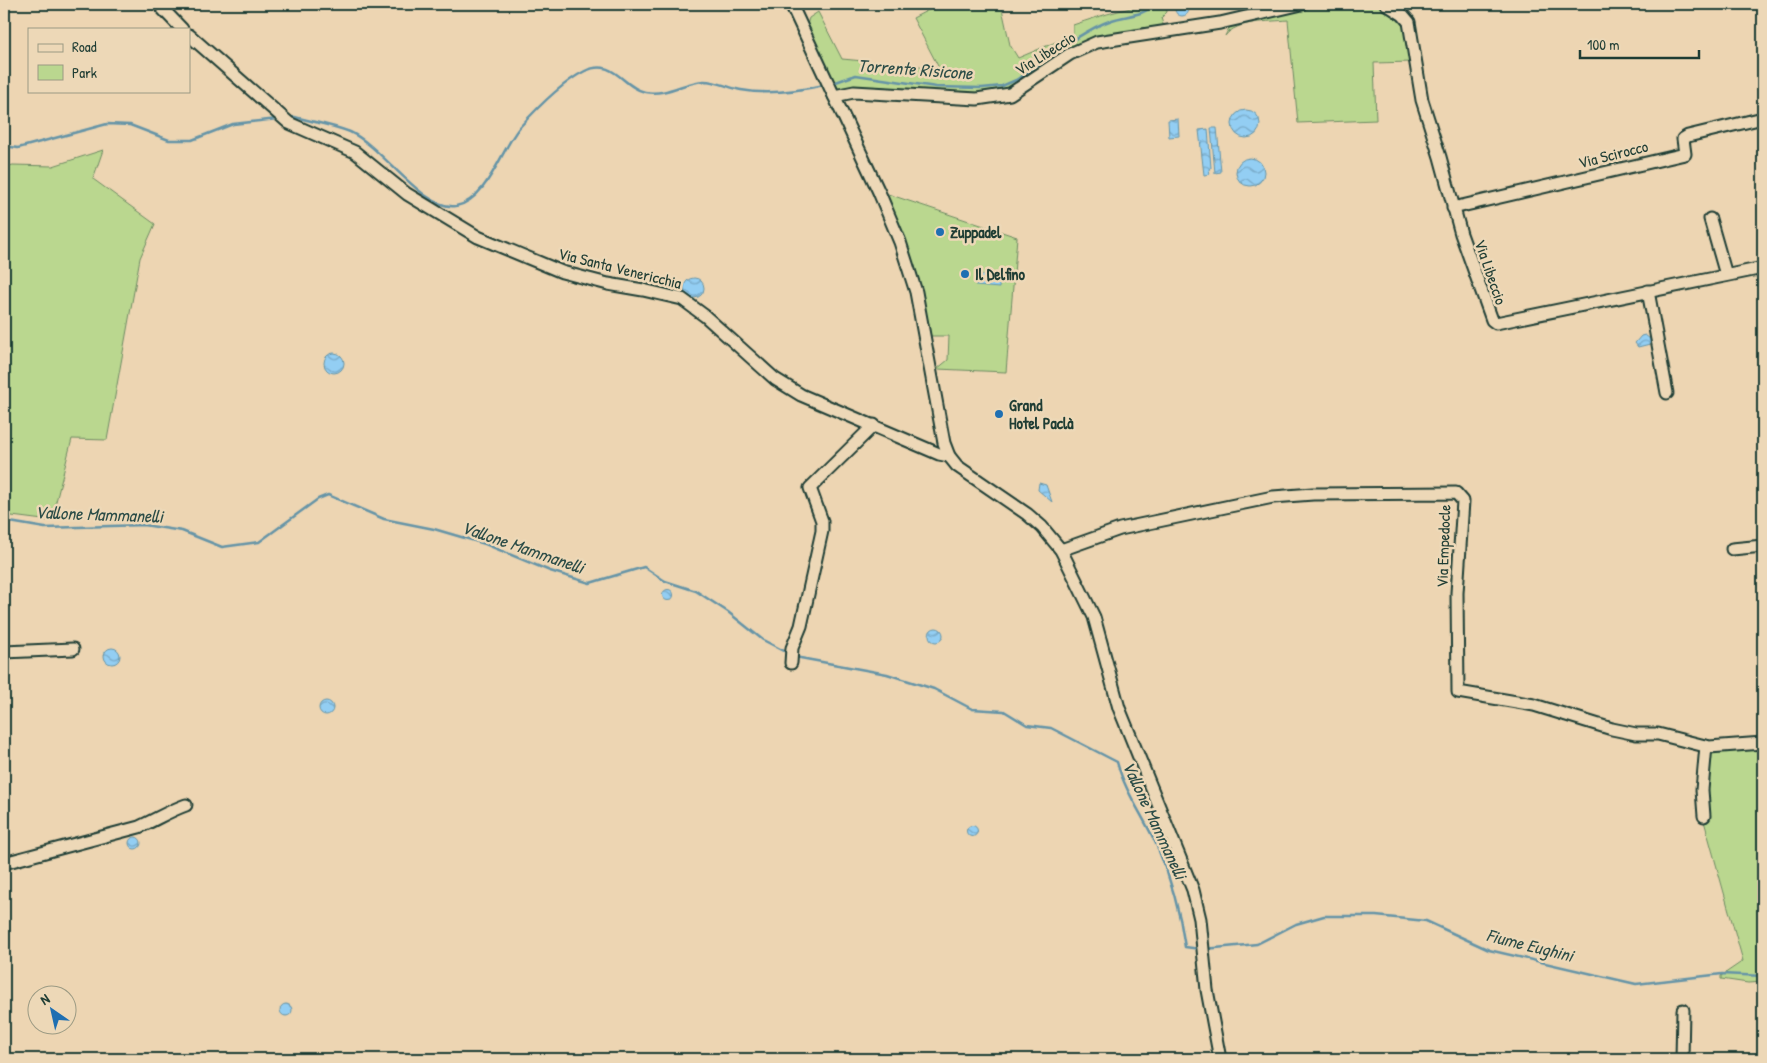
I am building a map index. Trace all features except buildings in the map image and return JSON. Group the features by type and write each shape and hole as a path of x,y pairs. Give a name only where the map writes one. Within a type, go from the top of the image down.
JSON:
{"street":[{"path":"158,4 181,28"},
{"path":"791,4 892,223 909,269 918,300 944,443 949,456 957,466 1027,514 1042,527 1061,550 1094,617 1119,708 1193,890 1200,919 1202,946 1220,1059"},
{"name":"Via Libeccio","path":"834,96 854,92 977,99 997,97 1010,94 1024,87 1070,54 1097,42 1220,23 1302,4"},
{"name":"Via Libeccio","path":"1386,4 1403,15 1409,22 1422,100 1440,157 1453,208 1489,317 1496,323 1763,268"},
{"name":"Via Santa Venericchia","path":"190,36 289,123 355,152 407,194 478,237 562,272 682,300 704,316 775,380 801,395 939,454 949,456"},
{"name":"Via Scirocco","path":"1453,208 1685,154 1682,143 1683,139 1688,136 1763,118"},
{"path":"1710,219 1726,275"},
{"path":"1648,291 1668,393"},
{"path":"791,663 792,648 801,626 822,531 822,521 810,488 874,425"},
{"name":"Via Empedocle","path":"1061,550 1120,529 1273,496 1456,493 1463,501 1457,593 1458,692 1534,705 1612,730 1636,734 1658,734 1706,746 1719,747 1763,743"},
{"path":"1732,549 1763,546"},
{"path":"4,652 73,649"},
{"path":"1704,816 1702,790 1706,746"},
{"path":"4,863 139,827 153,822 170,810 186,805"},
{"path":"1682,1059 1683,1010"}],"green space":[{"path":"940,4 1001,4 1010,45 1018,58 1070,36 1073,32 1073,25 1119,11 1154,4 1166,4 1167,12 1161,18 1164,27 1108,36 1009,90 975,96 849,88 836,90 807,25 809,18 818,12 842,59 939,68 913,18"},
{"path":"1313,4 1381,4 1404,20 1412,62 1374,63 1376,120 1298,123 1288,20 1245,24 1230,31 1225,36 1233,25"},
{"path":"103,150 93,179 155,224 140,258 107,440 72,439 51,521 4,515 4,167 13,165 53,166"},
{"name":"Il Delfino","path":"885,193 1017,237 1006,372 937,369 948,360 949,336 931,336 921,288"},
{"path":"1763,745 1763,982 1748,983 1721,979 1721,976 1743,961 1704,821 1705,773 1712,750"}],"water":[{"path":"1179,2 1185,2 1189,9 1185,16 1179,16 1175,12 1175,6"},
{"path":"1246,110 1256,114 1260,124 1256,134 1246,138 1236,134 1232,124 1236,114"},
{"path":"1178,119 1179,136 1169,137 1168,120"},
{"path":"1211,128 1217,128 1221,172 1215,173"},
{"path":"1208,129 1211,168 1209,169 1210,174 1204,175 1199,130"},
{"path":"1250,158 1260,162 1264,172 1260,182 1250,186 1240,182 1236,172 1240,162"},
{"path":"976,274 1000,276 999,288 976,286"},
{"path":"694,278 701,281 704,288 701,295 694,298 687,295 684,288 687,281"},
{"path":"1645,335 1650,339 1650,344 1638,347 1635,343 1641,336"},
{"path":"334,353 341,356 344,363 341,370 334,373 327,370 324,363 327,356"},
{"path":"1039,483 1046,485 1052,502 1038,490"},
{"path":"668,589 674,595 668,601 662,595"},
{"path":"936,628 941,630 943,635 941,640 936,642 931,640 929,635 931,630"},
{"path":"109,648 115,648 120,653 118,662 109,664 104,659 104,653"},
{"path":"323,701 329,701 333,708 329,715 323,715 319,711 319,705"},
{"path":"972,825 978,831 972,837 966,831"},
{"path":"133,837 137,837 141,843 137,849 133,849 129,845 129,841"},
{"path":"286,1004 292,1010 286,1016 280,1010"}],"waterway":[{"name":"Torrente Risicone","path":"833,83 856,75 936,87 982,88 1002,86 1016,80 1088,31 1112,20 1146,11 1155,4"},
{"name":"Torrente Risicone","path":"288,118 295,117 350,132 363,140 430,199 443,205 456,206 467,202 485,184 512,137 534,112 558,89 585,71 595,68 611,70 637,89 653,93 704,81 741,90 762,92 793,91 824,85"},
{"name":"Torrente Risicone","path":"4,146 18,148 107,124 130,125 169,140 192,140 233,124 278,119"},
{"name":"Vallone Mammanelli","path":"4,521 45,528 144,525 182,531 222,547 259,542 318,499 328,495 384,519 434,529 485,544 550,571 590,583 644,567 665,581 696,591 728,612 763,640 788,653"},
{"name":"Vallone Mammanelli","path":"795,657 887,674 934,689 972,709 1004,711 1027,725 1051,728 1117,762 1125,784 1152,835 1167,871 1178,908 1185,947 1200,949"},
{"name":"Fiume Eughini","path":"1205,949 1257,944 1296,924 1324,916 1376,916 1426,921 1489,950 1636,984 1722,974 1763,976"}],"place":[{"name":"Zuppadel","path":"940,232"},
{"name":"Il Delfino","path":"965,274"},
{"name":"Grand Hotel Paclà","path":"999,414"}]}
